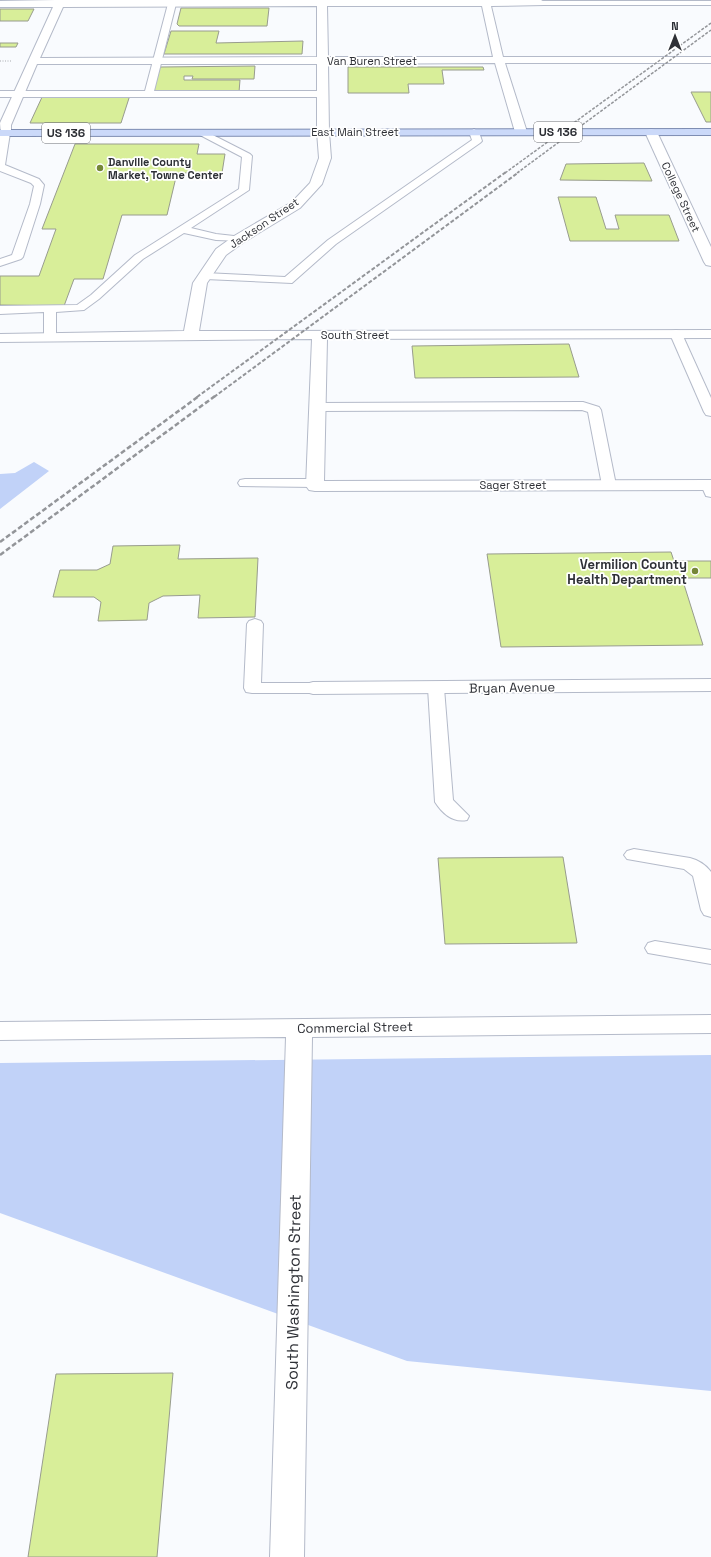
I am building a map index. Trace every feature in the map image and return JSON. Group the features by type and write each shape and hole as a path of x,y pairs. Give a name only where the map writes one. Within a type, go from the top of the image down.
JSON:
{"main road":[{"name":"East Main Street","path":"2,133 711,132"}],"street":[{"path":"0,4 60,2 541,3"},
{"path":"2,133 60,2"},
{"path":"485,2 499,61 521,132"},
{"name":"Jackson Street","path":"191,336 200,283 221,252 239,239 296,205 316,184 325,158 323,132 322,3"},
{"name":"Van Buren Street","path":"33,61 711,60"},
{"name":"College Street","path":"651,132 711,262"},
{"name":"South Street","path":"0,338 711,334"},
{"path":"315,484 320,335"},
{"name":"Sager Street","path":"315,484 609,485 710,487"},
{"name":"Bryan Avenue","path":"314,688 711,685"},
{"name":"Commercial Street","path":"0,1031 711,1024"},
{"name":"South Washington Street","path":"287,1557 298,1028"}],"lane":[{"path":"149,94 173,2"},
{"path":"541,3 711,3"},
{"path":"0,94 323,94"},
{"path":"205,276 288,281 332,242 477,141 474,132"},
{"path":"0,263 17,257 35,204 39,184 0,166 2,133"},
{"path":"0,310 50,310 80,308 95,297 139,257 244,190 248,156 203,133"},
{"path":"182,229 216,237 239,239"},
{"path":"50,310 50,338"},
{"path":"676,334 711,412"},
{"path":"317,407 583,406 594,410 609,485"},
{"path":"245,483 315,484"},
{"path":"255,624 252,688 314,688"},
{"path":"436,688 444,802 460,816"},
{"path":"634,856 690,864 702,874 711,910"},
{"path":"655,948 711,957"}],"path":[{"path":"0,61 14,61"}],"shaded area":[{"path":"34,462 49,471 0,509 0,474 15,473"},
{"path":"711,1055 711,1391 407,1361 0,1213 0,1063"}],"building":[{"path":"181,8 269,8 267,26 179,26 177,24"},
{"path":"0,9 34,9 28,21 0,21"},
{"path":"171,31 219,31 216,43 303,41 302,54 164,54"},
{"path":"0,43 18,43 16,47 0,47"},
{"path":"255,66 254,79 192,79 193,76 184,76 184,80 240,80 239,92 164,93 154,90 160,67"},
{"path":"348,67 483,67 484,70 442,70 444,84 408,84 409,93 348,93"},
{"path":"691,92 711,92 711,122 706,122"},
{"path":"43,95 130,95 121,123 30,123"},
{"path":"75,144 199,144 197,154 225,154 222,173 177,173 167,215 122,215 103,279 74,279 64,306 0,305 0,276 39,276 56,229 42,229"},
{"path":"644,163 652,181 560,180 566,164"},
{"path":"558,197 596,197 606,229 619,229 615,215 669,215 679,241 570,241"},
{"path":"569,344 579,377 415,378 412,346"},
{"path":"180,545 178,559 258,558 255,617 198,618 200,595 163,596 149,603 147,620 98,621 101,602 94,597 53,597 60,570 97,570 110,564 113,546"},
{"path":"671,552 674,561 711,561 711,578 682,578 703,645 501,647 487,554"},
{"path":"563,857 577,943 445,944 438,858"},
{"path":"173,1373 157,1557 28,1557 56,1374"}],"railway":[{"path":"505,173 711,23"},
{"path":"517,173 711,30"},
{"path":"197,397 506,172"},
{"path":"214,397 519,172"},
{"path":"0,542 199,396"},
{"path":"0,555 215,396"}],"place":[{"name":"Danville County Market, Towne Center","path":"100,168"},
{"name":"Vermilion County Health Department","path":"695,571"}]}
